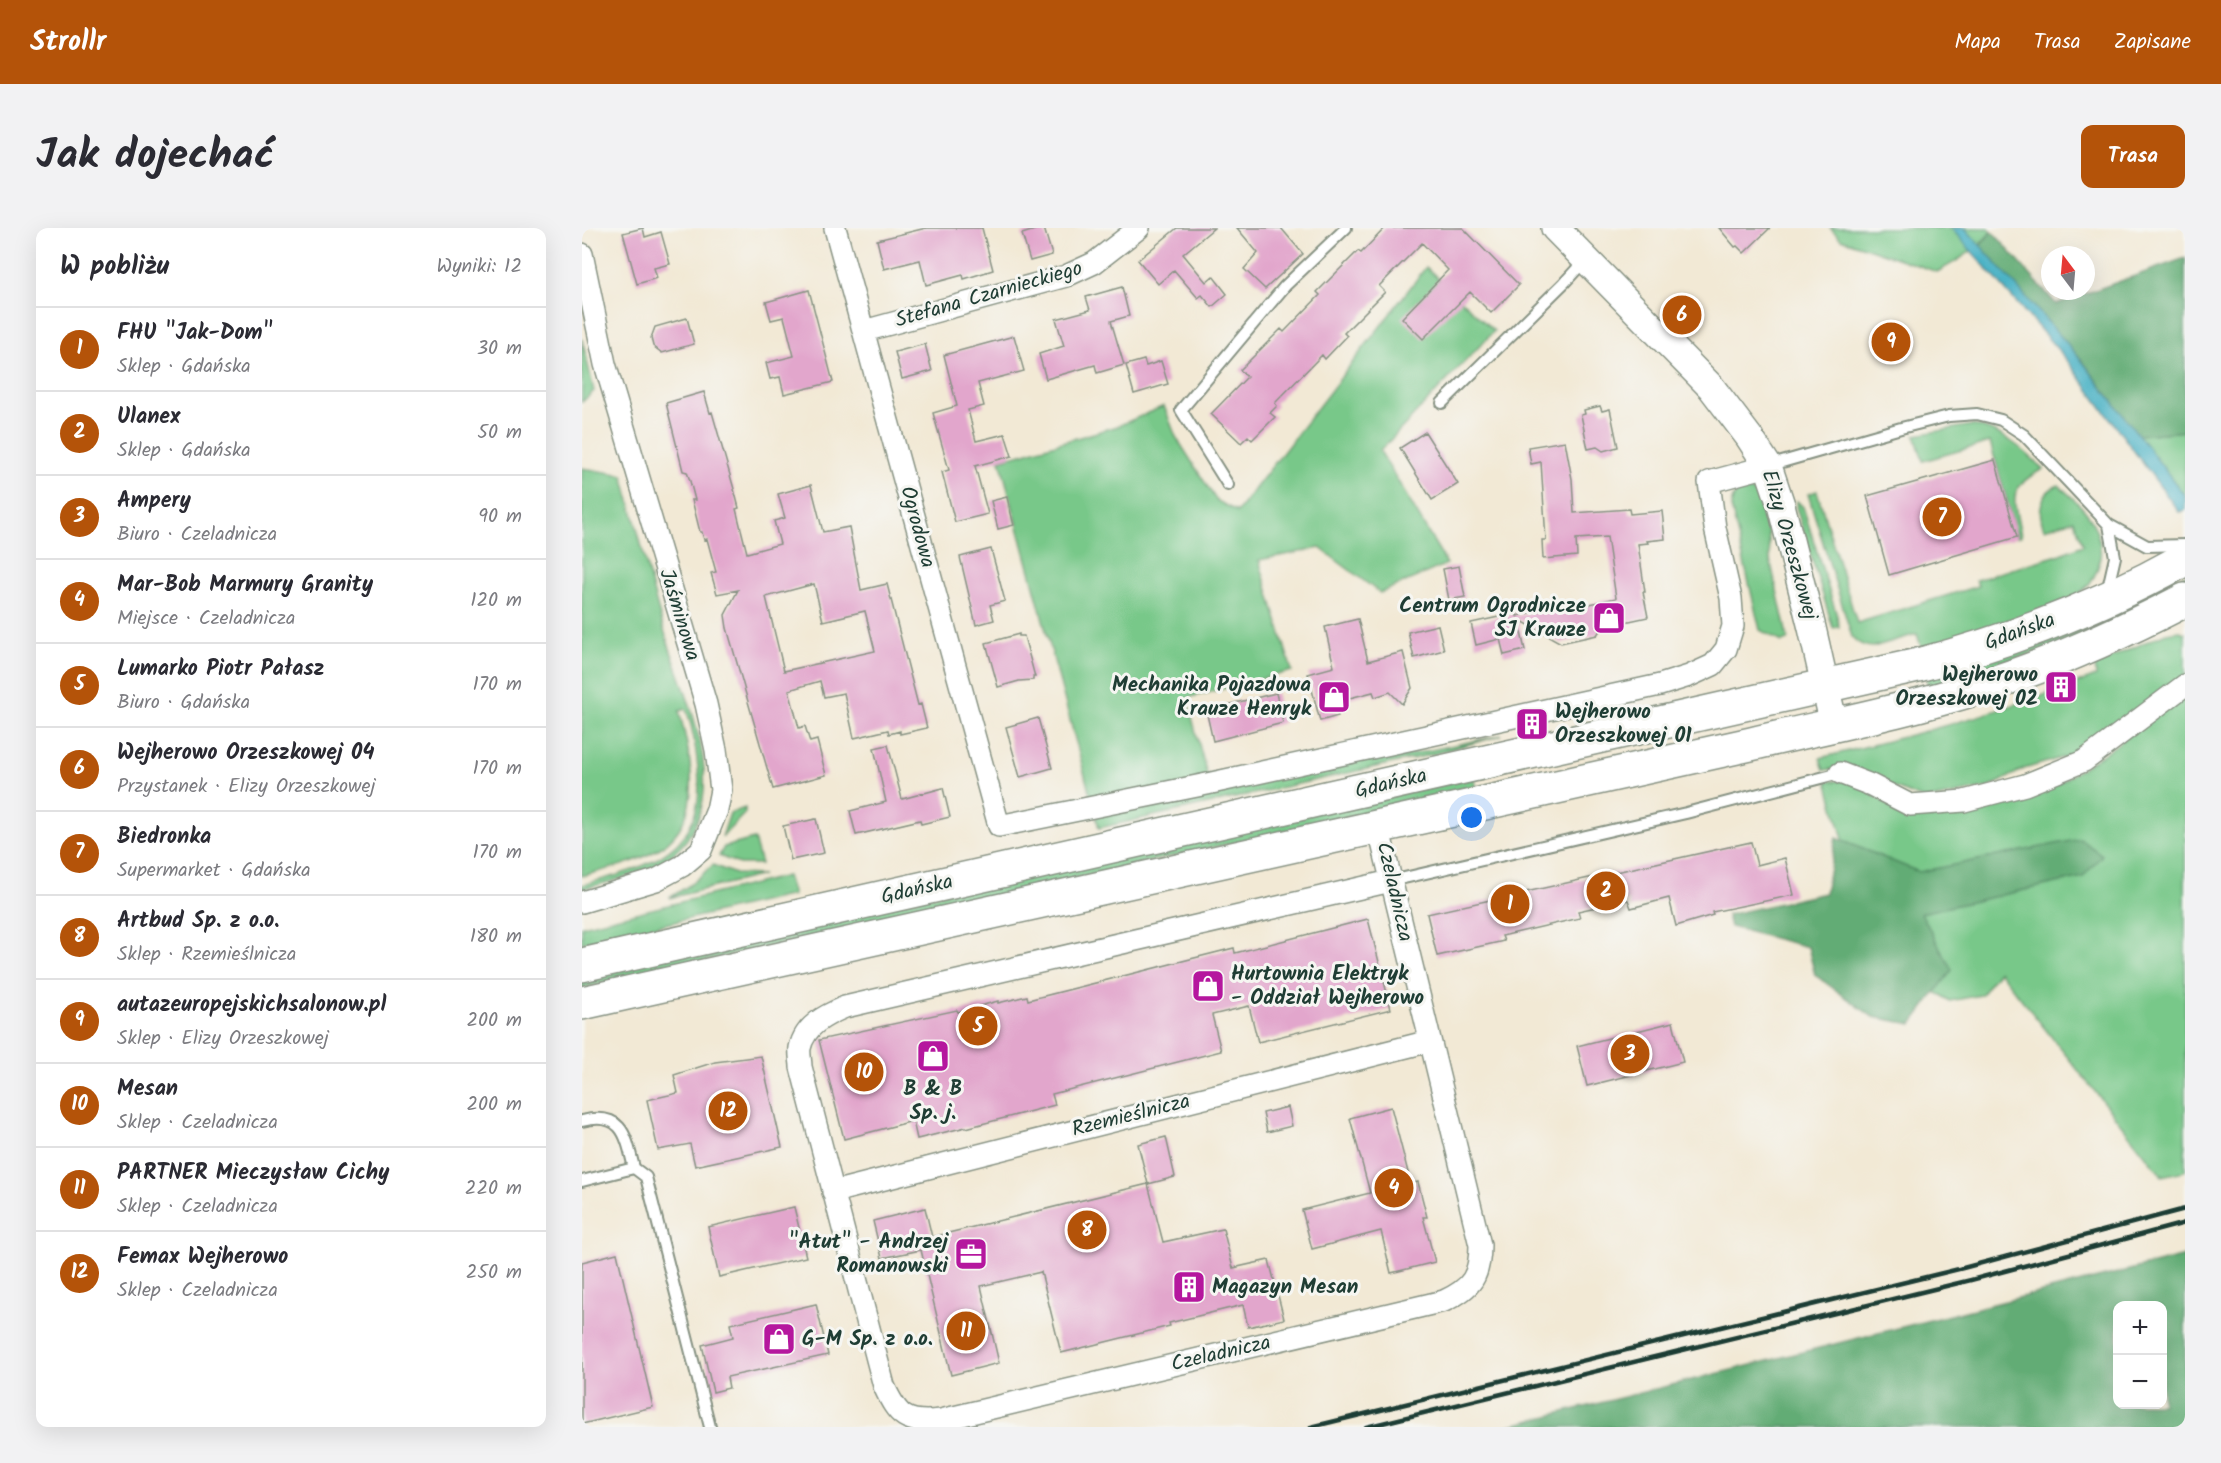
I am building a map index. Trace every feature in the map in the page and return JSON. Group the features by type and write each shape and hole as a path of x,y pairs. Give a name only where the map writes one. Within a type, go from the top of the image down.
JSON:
{"main road":[{"name":"Gdańska","path":"582,965 1925,663 2024,633 2106,599 2185,559"},
{"name":"Gdańska","path":"582,1003 1834,725 1980,687 2043,665 2131,628 2185,600"},
{"path":"582,1026 796,956"}],"street":[{"name":"Ogrodowa","path":"835,228 999,826 1207,784 1660,685 1689,676 1713,665 1725,649 1733,626 1731,598 1715,528 1709,482 1768,466"},
{"name":"Stefana Czarnieckiego","path":"864,331 1066,276 1094,263 1139,228"},
{"name":"Elizy Orzeszkowej","path":"1555,228 1711,387 1768,466 1787,528 1834,725"},
{"name":"Jaśminowa","path":"582,254 604,364 705,704 716,750 720,790 717,810 701,850 682,867 656,880 582,902"},
{"path":"1840,773 1871,785 1910,805 1964,801 2025,785 2084,761 2185,685"},
{"name":"Czeladnicza","path":"1378,826 1480,1245 1480,1264 1473,1280 1461,1293 1444,1301 940,1420 921,1422 904,1418 893,1405 885,1386 801,1067 800,1047 810,1028 825,1015 845,1007 1391,881"},
{"name":"Rzemieślnicza","path":"833,1192 1430,1041"}],"lane":[{"path":"1228,485 1181,410 1285,286 1346,228"},
{"path":"1442,403 1586,259"},
{"path":"1768,466 1949,416 1977,414 2001,420 2024,435 2109,525 2148,546 2185,544"},
{"path":"2106,599 2115,557 2109,525"},
{"path":"1391,881 1686,813 1840,773"},
{"path":"582,1121 602,1118 623,1129 634,1168 646,1177 710,1427"},
{"path":"582,1180 634,1168"}],"green space":[{"path":"1830,228 1989,228 1992,231 1967,254 1937,272 1841,239"},
{"path":"1992,231 2041,287 2041,300 2052,300 2056,304 2067,300 2095,300 2095,290 2185,258 2185,431 2138,435 2081,359 1980,246"},
{"path":"1426,267 1494,331 1380,451 1447,564 1380,593 1320,548 1259,560 1292,671 1187,698 1207,775 1394,753 1398,757 1502,735 1434,754 1099,828 1000,460 1118,426 1164,406 1176,437 1216,500 1237,512"},
{"path":"582,339 594,391 582,402"},
{"path":"1972,425 1993,431 2011,441 2043,469 2017,489 2015,503 2021,536 2017,537 1990,442 1923,461 1915,435"},
{"path":"2185,431 2185,496 2138,435"},
{"path":"582,468 623,475 664,630 691,707 703,763 704,790 699,816 687,839 678,850 653,867 639,873 582,889 582,885 630,871 651,862 683,837 693,819 698,796 698,768 686,709 679,711 688,747 691,785 684,820 675,835 660,848 642,858 582,876"},
{"path":"2059,485 2088,515 2099,542 2098,566 2086,587 2076,596 2063,604 1922,650 1917,634 1873,647 1861,645 1852,637 1808,494 1817,491 1857,623 1978,586 1976,580 2083,545 2074,520 2044,529 2041,509 2044,497"},
{"path":"1744,488 1762,495 1768,523 1770,559 1788,640 1782,642 1760,630 1731,507 1734,496"},
{"path":"1797,501 1803,507 1839,627 1833,628 1796,507"},
{"path":"2185,575 2185,586 2065,642 1928,689 1926,676"},
{"path":"2180,631 2185,633 2185,679 2084,751 2024,769 1990,787 1926,800 1844,768 1824,770 1820,758 1960,721 2062,689 2096,676 2095,665 2166,633"},
{"path":"2185,693 2185,1171 2162,1176 1999,971 1981,995 1950,1001 1875,955 1827,781 1849,781 1862,787 1897,811 1926,812 2056,785 2108,751"},
{"path":"1473,776 1476,786 1442,796 582,988 582,974"},
{"path":"745,808 745,813 722,837 730,813"},
{"path":"1836,838 1919,872 2080,839 2102,855 2083,877 1921,913 1952,970 1912,1024 1873,1017 1815,975 1808,947 1730,927 1727,915 1825,893"},
{"path":"754,839 761,864 739,864 719,856 724,847"},
{"path":"713,865 735,874 763,875 669,898 690,885"},
{"path":"787,876 793,895 582,943 582,926"},
{"path":"2185,1256 2185,1427 1504,1427"}],"water":[{"path":"1951,228 1965,228 2079,357 2185,496 2185,510 2179,512 2067,360"}],"building":[{"path":"643,228 645,237 661,232 670,264 654,268 657,278 637,284 623,233"},
{"path":"926,228 982,228 993,270 964,279 963,275 926,285 920,260 884,269 877,240"},
{"path":"1044,228 1052,255 1030,261 1022,234"},
{"path":"1177,228 1214,228 1183,254 1206,282 1213,276 1227,294 1212,307 1202,295 1198,298 1174,270 1158,284 1138,260"},
{"path":"1237,228 1281,228 1303,254 1265,289 1244,269 1258,253"},
{"path":"1385,228 1463,228 1519,285 1491,313 1470,292 1423,339 1402,318 1448,270 1422,243 1379,286 1385,292 1344,333 1347,336 1325,359 1322,355 1275,403 1277,406 1270,413 1275,417 1252,440 1248,436 1241,443 1211,414 1247,377 1240,370 1281,329 1284,332 1320,295 1317,292"},
{"path":"1719,228 1770,228 1744,253 1737,246 1735,247"},
{"path":"1122,287 1129,316 1111,321 1124,365 1097,373 1095,365 1046,379 1039,354 1064,346 1056,319 1090,310 1086,297"},
{"path":"809,290 833,382 784,394 780,377 770,379 766,363 794,356 784,317 771,320 766,302"},
{"path":"687,318 694,344 662,353 653,346 651,338 655,327"},
{"path":"1014,336 1024,371 978,383 984,406 968,410 976,441 1005,434 1012,456 975,466 988,514 955,522 942,472 949,470 933,413 957,406 944,355"},
{"path":"925,344 932,371 902,379 895,352"},
{"path":"1144,360 1146,366 1161,361 1168,384 1134,394 1126,365"},
{"path":"704,392 734,489 739,508 736,509 747,553 780,544 774,521 785,518 778,494 811,485 823,532 849,527 861,590 887,584 918,705 921,704 927,728 900,734 900,731 889,734 888,730 854,738 844,693 824,697 820,681 789,690 799,728 805,726 810,742 817,740 826,775 773,789 727,628 725,615 738,590 717,594 711,573 716,572 707,539 704,540 700,532 690,481 687,472 683,471 666,403","holes":["814,584 823,621 865,611 875,651 784,671 766,597"]},
{"path":"1600,406 1602,411 1610,409 1618,447 1603,451 1597,447 1588,449 1581,415 1585,414 1584,410"},
{"path":"1425,432 1458,484 1432,500 1400,448"},
{"path":"1565,441 1572,479 1574,513 1629,509 1630,514 1662,511 1665,539 1638,544 1648,617 1602,627 1597,635 1561,643 1518,619 1525,650 1504,655 1500,639 1476,645 1471,623 1517,613 1517,616 1567,604 1568,609 1616,598 1607,537 1576,539 1577,556 1543,559 1542,540 1546,540 1541,462 1531,464 1528,447"},
{"path":"1995,460 2017,537 1889,575 1867,496"},
{"path":"1007,497 1014,525 998,529 991,501"},
{"path":"991,549 1005,601 990,605 994,620 976,625 960,557"},
{"path":"1459,566 1465,597 1449,600 1443,569"},
{"path":"1358,619 1368,661 1403,652 1412,688 1402,704 1390,692 1375,697 1373,692 1334,702 1338,716 1320,721 1308,674 1334,667 1325,627"},
{"path":"1438,625 1444,650 1414,658 1408,632"},
{"path":"1019,634 1019,636 1024,636 1035,677 1033,680 998,687 986,643"},
{"path":"1276,693 1283,723 1213,741 1206,710"},
{"path":"1038,718 1052,768 1020,777 1006,727"},
{"path":"888,745 902,799 943,788 950,817 921,824 920,820 856,835 850,811 886,802 874,748"},
{"path":"816,819 824,853 791,860 783,826"},
{"path":"1751,842 1757,865 1785,858 1794,895 1712,912 1713,915 1676,926 1669,898 1631,908 1628,900 1578,911 1580,918 1502,936 1504,941 1437,956 1427,914"},
{"path":"1368,919 1391,1009 1258,1042 1249,1006 1212,1015 1221,1051 1052,1094 1055,1105 966,1128 917,1139 913,1121 844,1139 819,1040 957,1010 958,1012 998,1001 998,1003 1027,996 1028,1000 1234,948 1235,953"},
{"path":"1673,1022 1683,1062 1587,1086 1577,1046"},
{"path":"761,1056 782,1147 695,1166 690,1144 658,1150 647,1100 678,1093 674,1075 715,1062"},
{"path":"1288,1107 1292,1126 1267,1132 1263,1113"},
{"path":"1391,1107 1411,1184 1418,1182 1427,1217 1423,1217 1435,1262 1391,1273 1381,1231 1312,1249 1302,1210 1370,1193 1350,1118"},
{"path":"1166,1137 1175,1177 1148,1184 1138,1144"},
{"path":"1148,1184 1163,1242 1223,1229 1233,1268 1269,1260 1284,1319 1248,1327 1243,1305 1061,1353 1041,1272 981,1286 999,1363 951,1375 921,1250 882,1258 873,1221 925,1208 932,1237"},
{"path":"794,1207 806,1257 719,1277 708,1227"},
{"path":"617,1253 653,1407 582,1424 582,1262"},
{"name":"G-M Sp. z o.o.","path":"816,1304 828,1355 727,1377 729,1388 713,1392 702,1345 733,1337 730,1324"}],"railway":[{"path":"1311,1427 1963,1268 2185,1209"},
{"path":"1366,1427 1971,1280 2185,1223"}],"place":[{"name":"Wejherowo Orzeszkowej 04","path":"1682,315"},
{"name":"autazeuropejskichsalonow.pl","path":"1891,342"},
{"name":"Biedronka","path":"1942,517"},
{"name":"Centrum Ogrodnicze SJ Krauze","path":"1609,618"},
{"name":"Wejherowo Orzeszkowej 02","path":"2061,687"},
{"name":"Mechanika Pojazdowa Krauze Henryk","path":"1334,697"},
{"name":"Wejherowo Orzeszkowej 01","path":"1532,724"},
{"name":"Ulanex","path":"1606,891"},
{"name":"FHU \"Jak-Dom\"","path":"1510,904"},
{"name":"Hurtownia Elektryk - Oddział Wejherowo","path":"1208,986"},
{"name":"Lumarko Piotr Pałasz","path":"978,1026"},
{"name":"Ampery","path":"1630,1054"},
{"name":"B & B Sp. j.","path":"933,1056"},
{"name":"Mesan","path":"864,1072"},
{"name":"Femax Wejherowo","path":"728,1111"},
{"name":"Mar-Bob Marmury Granity","path":"1394,1188"},
{"name":"Artbud Sp. z o.o.","path":"1087,1230"},
{"name":"\"Atut\" - Andrzej Romanowski","path":"971,1254"},
{"name":"Magazyn Mesan","path":"1189,1287"},
{"name":"PARTNER Mieczysław Cichy","path":"966,1331"},
{"name":"G-M Sp. z o.o.","path":"779,1339"}]}
